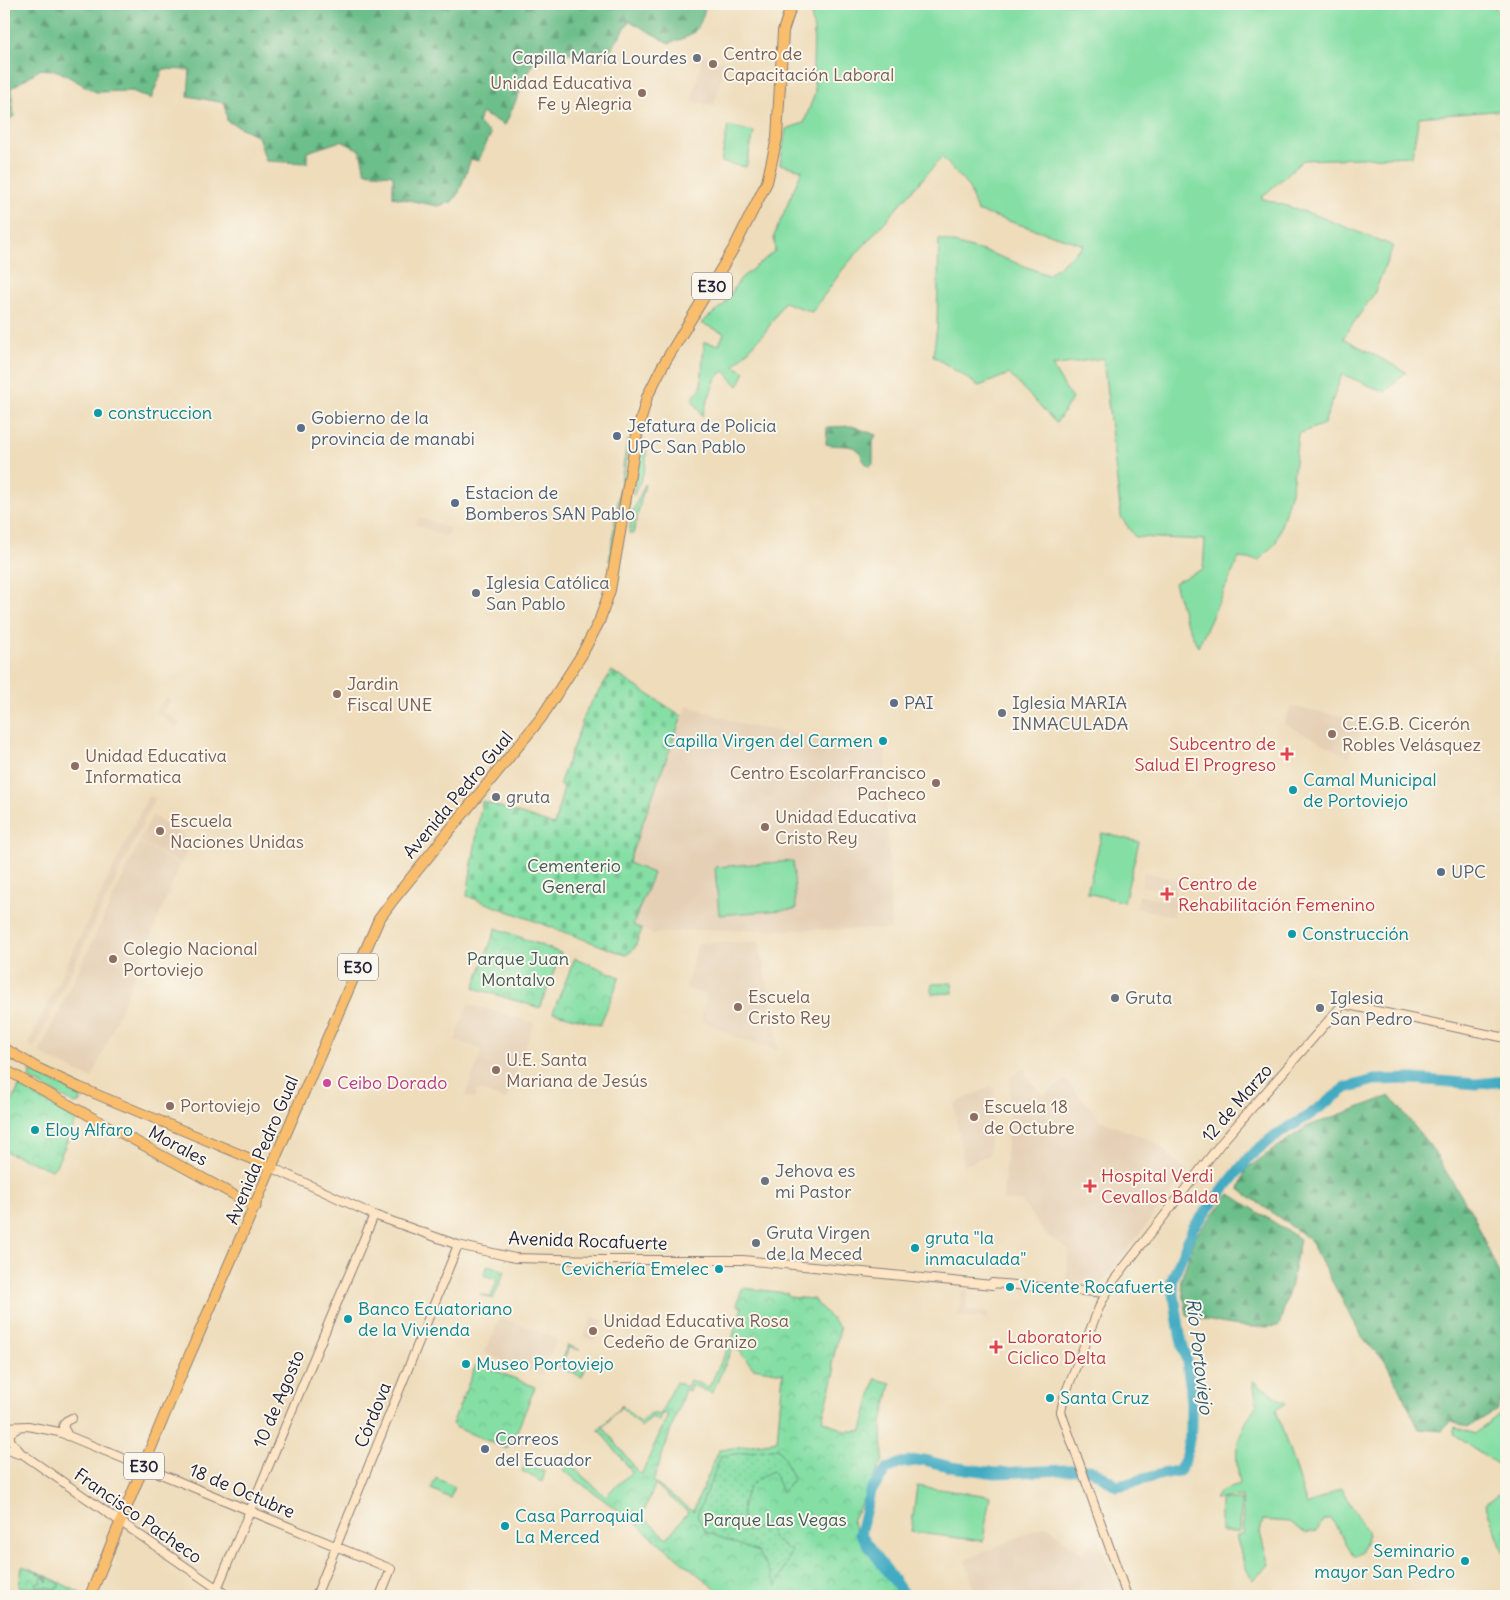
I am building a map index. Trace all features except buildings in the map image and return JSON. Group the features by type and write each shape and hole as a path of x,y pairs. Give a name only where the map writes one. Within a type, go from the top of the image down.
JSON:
{"highway":[{"name":"Avenida Pedro Gual","path":"90,1596 178,1382 256,1207 380,919 392,900 542,718 596,629 610,590 637,434 647,397 662,367 735,246 769,175 777,138 783,31 792,4"}],"main road":[{"name":"Avenida Rocafuerte","path":"4,1048 38,1068 93,1093 273,1168"},
{"name":"Morales","path":"4,1069 256,1207"}],"street":[{"name":"12 de Marzo","path":"1126,1596 1061,1412 1062,1402 1105,1295 1139,1246 1222,1142 1343,1004 1506,1038"},
{"name":"Avenida Rocafuerte","path":"273,1168 374,1215 458,1245 515,1258 743,1260 1105,1295"},
{"name":"10 de Agosto","path":"216,1593 249,1510 374,1215"},
{"name":"Córdova","path":"316,1596 458,1245"},
{"path":"68,1436 63,1426 66,1421 72,1418"},
{"name":"18 de Octubre","path":"4,1428 24,1426 44,1428 68,1436 392,1569 380,1596"},
{"path":"24,1426 12,1431 10,1440 16,1450 30,1461"},
{"path":"4,1448 30,1461"},
{"name":"Francisco Pacheco","path":"30,1461 120,1522 216,1593 228,1596"}],"shaded area":[{"path":"703,54 726,61 714,106 692,101"},
{"path":"419,517 450,529 446,537 415,524"},
{"path":"166,697 171,700 163,711 180,723 177,728 155,712"},
{"name":"Unidad Educativa Cristo Rey","path":"687,705 747,726 837,739 842,748 885,749 891,929 696,930 653,934 633,925 628,863"},
{"name":"C.E.G.B. Cicerón Robles Velásquez","path":"1291,707 1351,718 1365,724 1349,757 1283,723"},
{"path":"148,796 155,798 34,1048 28,1044"},
{"name":"Escuela Naciones Unidas","path":"152,815 191,841 181,864 139,842"},
{"name":"Colegio Nacional Portoviejo","path":"139,843 180,865 92,1079 39,1053"},
{"name":"Centro de Rehabilitación Femenino","path":"1144,872 1178,880 1174,896 1177,897 1173,916 1136,908 1139,895 1165,900 1160,898 1161,892 1166,892 1141,886"},
{"name":"Escuela Cristo Rey","path":"758,942 776,1026 778,1050 739,1039 701,1020 707,994 685,989 698,943"},
{"name":"U.E. Santa Mariana de Jesús","path":"468,1004 534,1023 506,1100 477,1090 474,1099 465,1096 482,1050 455,1040"},
{"name":"Hospital Verdi Cevallos Balda","path":"1025,1067 1028,1079 1043,1095 1066,1080 1101,1121 1155,1142 1187,1171 1100,1286 1066,1284 1069,1250 1045,1234 1021,1201 1003,1201 1011,1077"},
{"name":"Escuela 18 de Octubre","path":"990,1087 994,1089 989,1155 964,1166 954,1104"},
{"path":"962,1289 968,1290 966,1310 987,1312 988,1319 958,1316"},
{"name":"Unidad Educativa Rosa Cedeño de Granizo","path":"592,1316 603,1321 595,1341 584,1337"},
{"path":"501,1317 557,1339 541,1376 484,1353"},
{"path":"1046,1525 1082,1554 1098,1536 1120,1596 976,1596 965,1560"}],"green space":[{"path":"4,4 706,4 699,26 695,31 685,38 669,43 630,21 611,49 536,56 505,125 481,113 478,123 491,134 478,161 471,159 459,192 452,202 438,206 393,197 393,175 365,172 360,150 341,141 307,152 307,163 266,161 258,136 227,121 225,103 188,96 190,70 163,69 151,99 132,91 96,92 58,71 41,69 11,88 14,116 4,124"},
{"path":"812,4 1493,4 1506,22 1506,110 1419,117 1412,156 1303,160 1261,198 1318,216 1393,246 1374,294 1343,338 1406,372 1385,392 1342,374 1324,424 1298,434 1292,488 1276,543 1259,560 1239,558 1198,647 1185,619 1174,583 1203,569 1205,540 1135,537 1121,517 1103,358 1052,366 1072,399 1056,423 1009,374 979,386 933,356 937,328 939,239 990,253 1048,275 1084,245 977,211 969,188 942,157 843,269 812,312 784,302 766,331 734,366 745,372 738,386 724,371 716,378 702,416 692,399 701,388 704,342 719,345 724,333 701,323 724,305 740,279 775,251 774,236 802,170 780,164 786,129 804,123 815,93 813,66 814,31 810,8"},
{"path":"728,126 754,132 746,167 721,162"},
{"path":"852,426 876,435 873,442 873,464 870,467 856,448 826,444 827,427"},
{"path":"642,437 646,451 645,467 633,496"},
{"path":"627,440 629,441 611,562 609,561"},
{"path":"645,484 633,534 629,533 632,513"},
{"name":"Cementerio General","path":"612,671 682,716 628,863 653,873 633,925 642,929 634,949 626,955 467,896 482,801 554,825 564,787 559,785 587,709"},
{"path":"1102,833 1139,842 1124,902 1087,893"},
{"path":"793,861 796,909 719,915 715,867"},
{"name":"Parque Juan Montalvo","path":"496,928 561,953 540,1008 474,988"},
{"path":"575,958 620,977 600,1025 553,1012"},
{"path":"952,983 953,993 932,994 932,984"},
{"path":"30,1071 80,1094 81,1102 75,1104 29,1078"},
{"path":"20,1085 34,1093 36,1097 75,1117 76,1121 56,1166 52,1170 4,1151 4,1118"},
{"path":"1390,1096 1430,1146 1474,1216 1506,1291 1506,1381 1497,1410 1468,1427 1452,1421 1442,1431 1419,1429 1385,1360 1365,1342 1309,1239 1239,1189 1246,1169 1306,1127"},
{"path":"1230,1194 1300,1239 1291,1284 1279,1326 1254,1327 1232,1325 1187,1315 1181,1280 1196,1235"},
{"path":"488,1265 505,1271 493,1299 480,1294 491,1297 497,1280 484,1275"},
{"name":"Parque Las Vegas","path":"742,1288 787,1293 788,1297 813,1299 840,1328 832,1364 835,1372 822,1420 846,1431 862,1431 875,1379 891,1383 882,1423 883,1460 852,1521 864,1548 901,1596 724,1596 635,1523 563,1470 568,1463 605,1496 632,1472 599,1430 622,1405 640,1423 651,1413 660,1415 676,1382 687,1387 690,1380 709,1387 732,1339 742,1307 737,1305","holes":["732,1349 739,1350 753,1368 783,1373 777,1441 719,1450 693,1511 653,1482 685,1389 689,1391 692,1385 712,1393","621,1407 641,1427 652,1417 659,1421 663,1413 668,1415 641,1475 603,1427","655,1485 688,1512 667,1538 642,1516"]},
{"path":"568,1345 580,1350 569,1347 561,1366 576,1372 580,1364 586,1367 582,1377 559,1367"},
{"path":"476,1365 482,1365 535,1387 518,1429 507,1449 452,1424"},
{"path":"1253,1381 1286,1403 1276,1410 1307,1505 1341,1488 1368,1534 1362,1551 1354,1556 1331,1518 1323,1520 1317,1531 1306,1533 1289,1522 1263,1520 1260,1533 1269,1565 1253,1580 1245,1567 1236,1536 1244,1533 1242,1497 1215,1499 1220,1491 1240,1485 1237,1460 1238,1442 1244,1425 1257,1404"},
{"path":"1506,1414 1506,1470 1453,1434 1455,1427 1475,1434 1498,1415"},
{"path":"778,1448 793,1480 782,1492 773,1471 763,1475 745,1495 742,1513 747,1532 768,1523 773,1539 791,1551 777,1586 758,1552 706,1532 697,1515 721,1456"},
{"path":"525,1464 545,1472 542,1482 522,1471"},
{"path":"436,1478 455,1487 450,1498 431,1489"},
{"path":"917,1486 990,1496 983,1541 911,1532"},
{"path":"1506,1489 1506,1559 1485,1504"},
{"path":"1221,1500 1241,1500 1240,1532 1221,1532"},
{"path":"22,1566 41,1573 82,1594 78,1596 45,1588 19,1587"},
{"path":"38,1573 59,1583 59,1587 54,1589 35,1586 36,1583 40,1583 41,1578 46,1579 48,1583 47,1579"}],"waterway":[{"name":"Río Portoviejo","path":"905,1596 860,1533 870,1492 887,1469 901,1463 924,1460 951,1467 996,1473 1090,1469 1117,1486 1179,1471 1185,1460 1191,1430 1191,1390 1172,1280 1193,1228 1250,1156 1273,1137 1308,1116 1346,1088 1374,1080 1414,1079 1476,1084 1506,1081"}],"place":[{"name":"Capilla María Lourdes","path":"697,58"},
{"name":"Centro de Capacitación Laboral","path":"713,64"},
{"name":"Unidad Educativa Fe y Alegria","path":"642,93"},
{"name":"construccion","path":"98,413"},
{"name":"Gobierno de la provincia de manabi","path":"301,428"},
{"name":"Jefatura de Policia UPC San Pablo","path":"617,436"},
{"name":"Estacion de Bomberos SAN Pablo","path":"455,503"},
{"name":"Iglesia Católica San Pablo","path":"476,593"},
{"name":"Jardin Fiscal UNE","path":"337,694"},
{"name":"PAI","path":"894,703"},
{"name":"Iglesia MARIA INMACULADA","path":"1002,713"},
{"name":"C.E.G.B. Cicerón Robles Velásquez","path":"1332,734"},
{"name":"Capilla Virgen del Carmen","path":"883,741"},
{"name":"Subcentro de Salud El Progreso","path":"1287,754"},
{"name":"Unidad Educativa Informatica","path":"75,766"},
{"name":"Centro EscolarFrancisco Pacheco","path":"936,783"},
{"name":"Camal Municipal de Portoviejo","path":"1293,790"},
{"name":"gruta","path":"496,797"},
{"name":"Unidad Educativa Cristo Rey","path":"765,827"},
{"name":"Escuela Naciones Unidas","path":"160,831"},
{"name":"UPC","path":"1441,872"},
{"name":"Centro de Rehabilitación Femenino","path":"1167,894"},
{"name":"Construcción","path":"1292,934"},
{"name":"Colegio Nacional Portoviejo","path":"113,959"},
{"name":"Gruta","path":"1115,998"},
{"name":"Escuela Cristo Rey","path":"738,1007"},
{"name":"Iglesia San Pedro","path":"1320,1008"},
{"name":"U.E. Santa Mariana de Jesús","path":"496,1070"},
{"name":"Ceibo Dorado","path":"327,1083"},
{"name":"Portoviejo","path":"170,1106"},
{"name":"Escuela 18 de Octubre","path":"974,1117"},
{"name":"Eloy Alfaro","path":"35,1130"},
{"name":"Jehova es mi Pastor","path":"765,1181"},
{"name":"Hospital Verdi Cevallos Balda","path":"1090,1186"},
{"name":"Gruta Virgen de la Meced","path":"756,1243"},
{"name":"gruta \"la inmaculada\"","path":"915,1248"},
{"name":"Cevichería Emelec","path":"719,1269"},
{"name":"Vicente Rocafuerte","path":"1010,1287"},
{"name":"Banco Ecuatoriano de la Vivienda","path":"348,1319"},
{"name":"Unidad Educativa Rosa Cedeño de Granizo","path":"593,1331"},
{"name":"Laboratorio Cíclico Delta","path":"996,1347"},
{"name":"Museo Portoviejo","path":"466,1364"},
{"name":"Santa Cruz","path":"1050,1398"},
{"name":"Correos del Ecuador","path":"485,1449"},
{"name":"Casa Parroquial La Merced","path":"505,1526"},
{"name":"Seminario mayor San Pedro","path":"1465,1561"}]}
